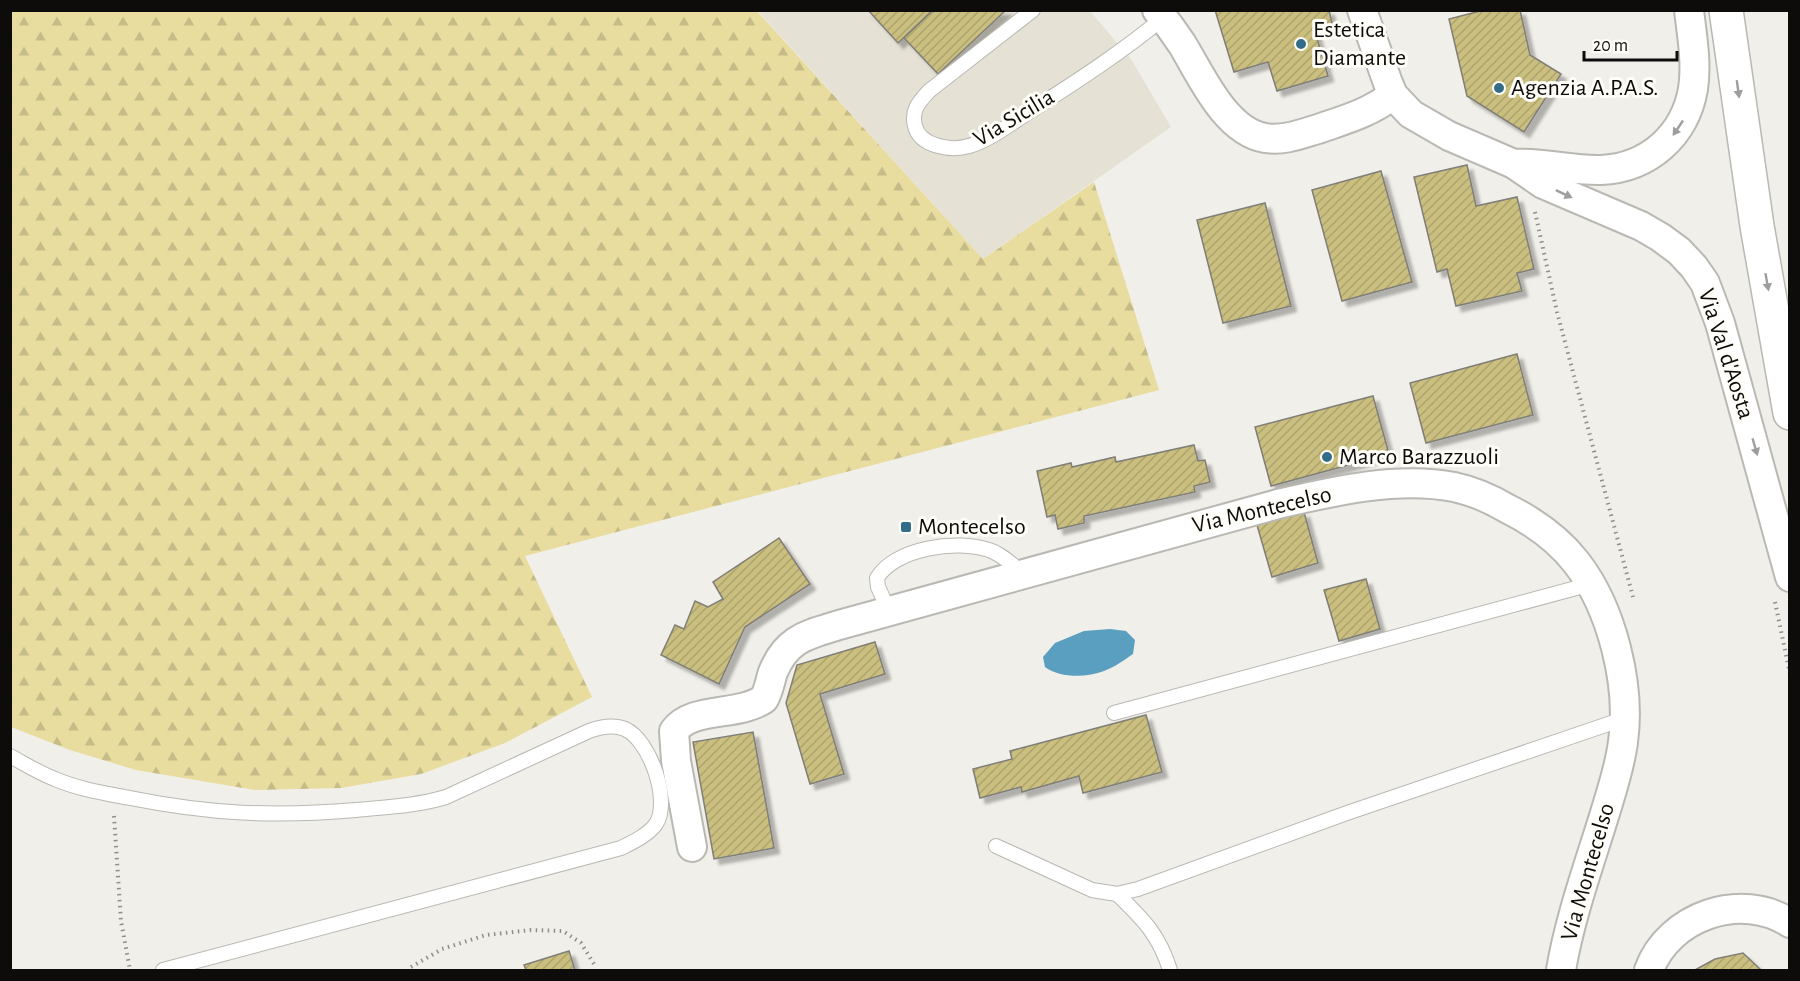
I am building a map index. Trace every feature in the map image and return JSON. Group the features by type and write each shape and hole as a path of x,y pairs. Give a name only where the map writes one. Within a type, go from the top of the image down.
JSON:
{"main road":[{"path":"1726,10 1757,226 1790,413"}],"street":[{"name":"Via Val d'Aosta","path":"1362,10 1383,72 1394,95 1412,114 1434,129 1514,164 1543,184 1641,226 1679,251 1700,275 1720,323 1782,586"},
{"name":"Via Val d'Aosta","path":"1514,164 1539,164 1584,170 1615,169 1644,160 1669,141 1685,117 1693,88 1694,53 1689,10"},
{"name":"Via Sicilia","path":"1160,14 1220,105 1238,126 1258,136 1278,139 1294,137 1366,112 1394,95"},
{"name":"Via Montecelso","path":"692,847 674,731 686,719 746,707 764,699 779,661 789,646 798,639 839,624 1286,502 1355,489 1426,484 1453,487 1472,491 1521,516 1541,528 1564,549 1591,584 1612,634 1620,664 1626,718 1622,756 1571,925 1561,970"},
{"path":"1649,970 1661,948 1671,937 1696,920 1711,914 1748,908 1772,913 1790,923"}],"lane":[{"name":"Via Sicilia","path":"1033,10 929,91 916,105 913,116 919,135 942,147 958,149 972,145 1038,106 1138,39 1160,14"},
{"path":"889,611 878,587 877,578 889,563 922,550 951,545 978,547 1000,555 1023,573"},
{"path":"1114,713 1591,584"},
{"path":"996,846 1080,886 1118,894 1138,889 1347,813 1626,718"},
{"path":"10,756 73,786 176,807 261,815 304,814 418,804 446,797 601,727 625,730 633,735 647,752 657,779 662,809 656,824 639,839 621,848 163,970"},
{"path":"1118,894 1154,933 1170,970"}],"path":[{"path":"1543,209 1533,205 1557,312 1633,599"},
{"path":"1782,586 1790,674"},
{"path":"113,795 119,896 130,970"},
{"path":"411,967 442,949 486,935 531,930 562,931 581,943 594,964"}],"shaded area":[{"path":"758,11 1090,11 1131,59 1171,127 983,259"}],"green space":[{"path":"10,11 757,11 983,259 1094,182 1159,390 525,556 592,697 505,743 421,774 341,788 255,790 136,770 70,750 11,727"}],"water":[{"path":"1110,629 1126,631 1135,640 1133,654 1116,665 1097,673 1081,676 1058,673 1045,667 1043,657 1055,643 1084,631"}],"building":[{"path":"868,10 933,10 898,43"},
{"path":"933,10 1006,10 938,74 904,38"},
{"path":"1215,10 1329,10 1332,23 1314,28 1328,76 1277,91 1268,62 1234,72"},
{"path":"1484,10 1520,10 1530,55 1561,74 1524,132 1467,96 1449,19"},
{"path":"1467,165 1476,206 1517,197 1534,269 1517,273 1522,291 1456,306 1447,269 1437,272 1414,177"},
{"path":"1381,171 1412,282 1342,301 1312,190"},
{"path":"1265,203 1291,306 1223,323 1197,220"},
{"path":"1517,354 1533,415 1426,443 1410,383"},
{"path":"1373,396 1389,454 1271,486 1255,427"},
{"path":"1194,445 1198,461 1205,460 1210,482 1194,486 1195,492 1084,516 1084,523 1058,529 1055,515 1047,517 1037,471 1071,463 1072,467 1115,457 1116,462"},
{"path":"1304,512 1318,563 1272,577 1257,525"},
{"path":"779,538 810,584 745,627 719,684 661,655 675,625 684,629 695,601 708,607 723,599 713,582"},
{"path":"1366,579 1380,629 1339,641 1324,590"},
{"path":"875,642 885,674 820,694 844,774 810,784 786,703 797,665"},
{"path":"1146,715 1162,772 1083,793 1079,776 1022,792 1021,787 980,798 973,769 1012,759 1010,751"},
{"path":"753,732 774,848 714,859 693,742"},
{"path":"569,951 575,970 526,970 524,965"},
{"path":"1743,953 1761,970 1695,970 1715,959"}],"place":[{"name":"Estetica Diamante","path":"1301,44"},
{"name":"Agenzia A.P.A.S.","path":"1499,88"},
{"name":"Marco Barazzuoli","path":"1327,457"},
{"name":"Montecelso","path":"906,527"}]}
